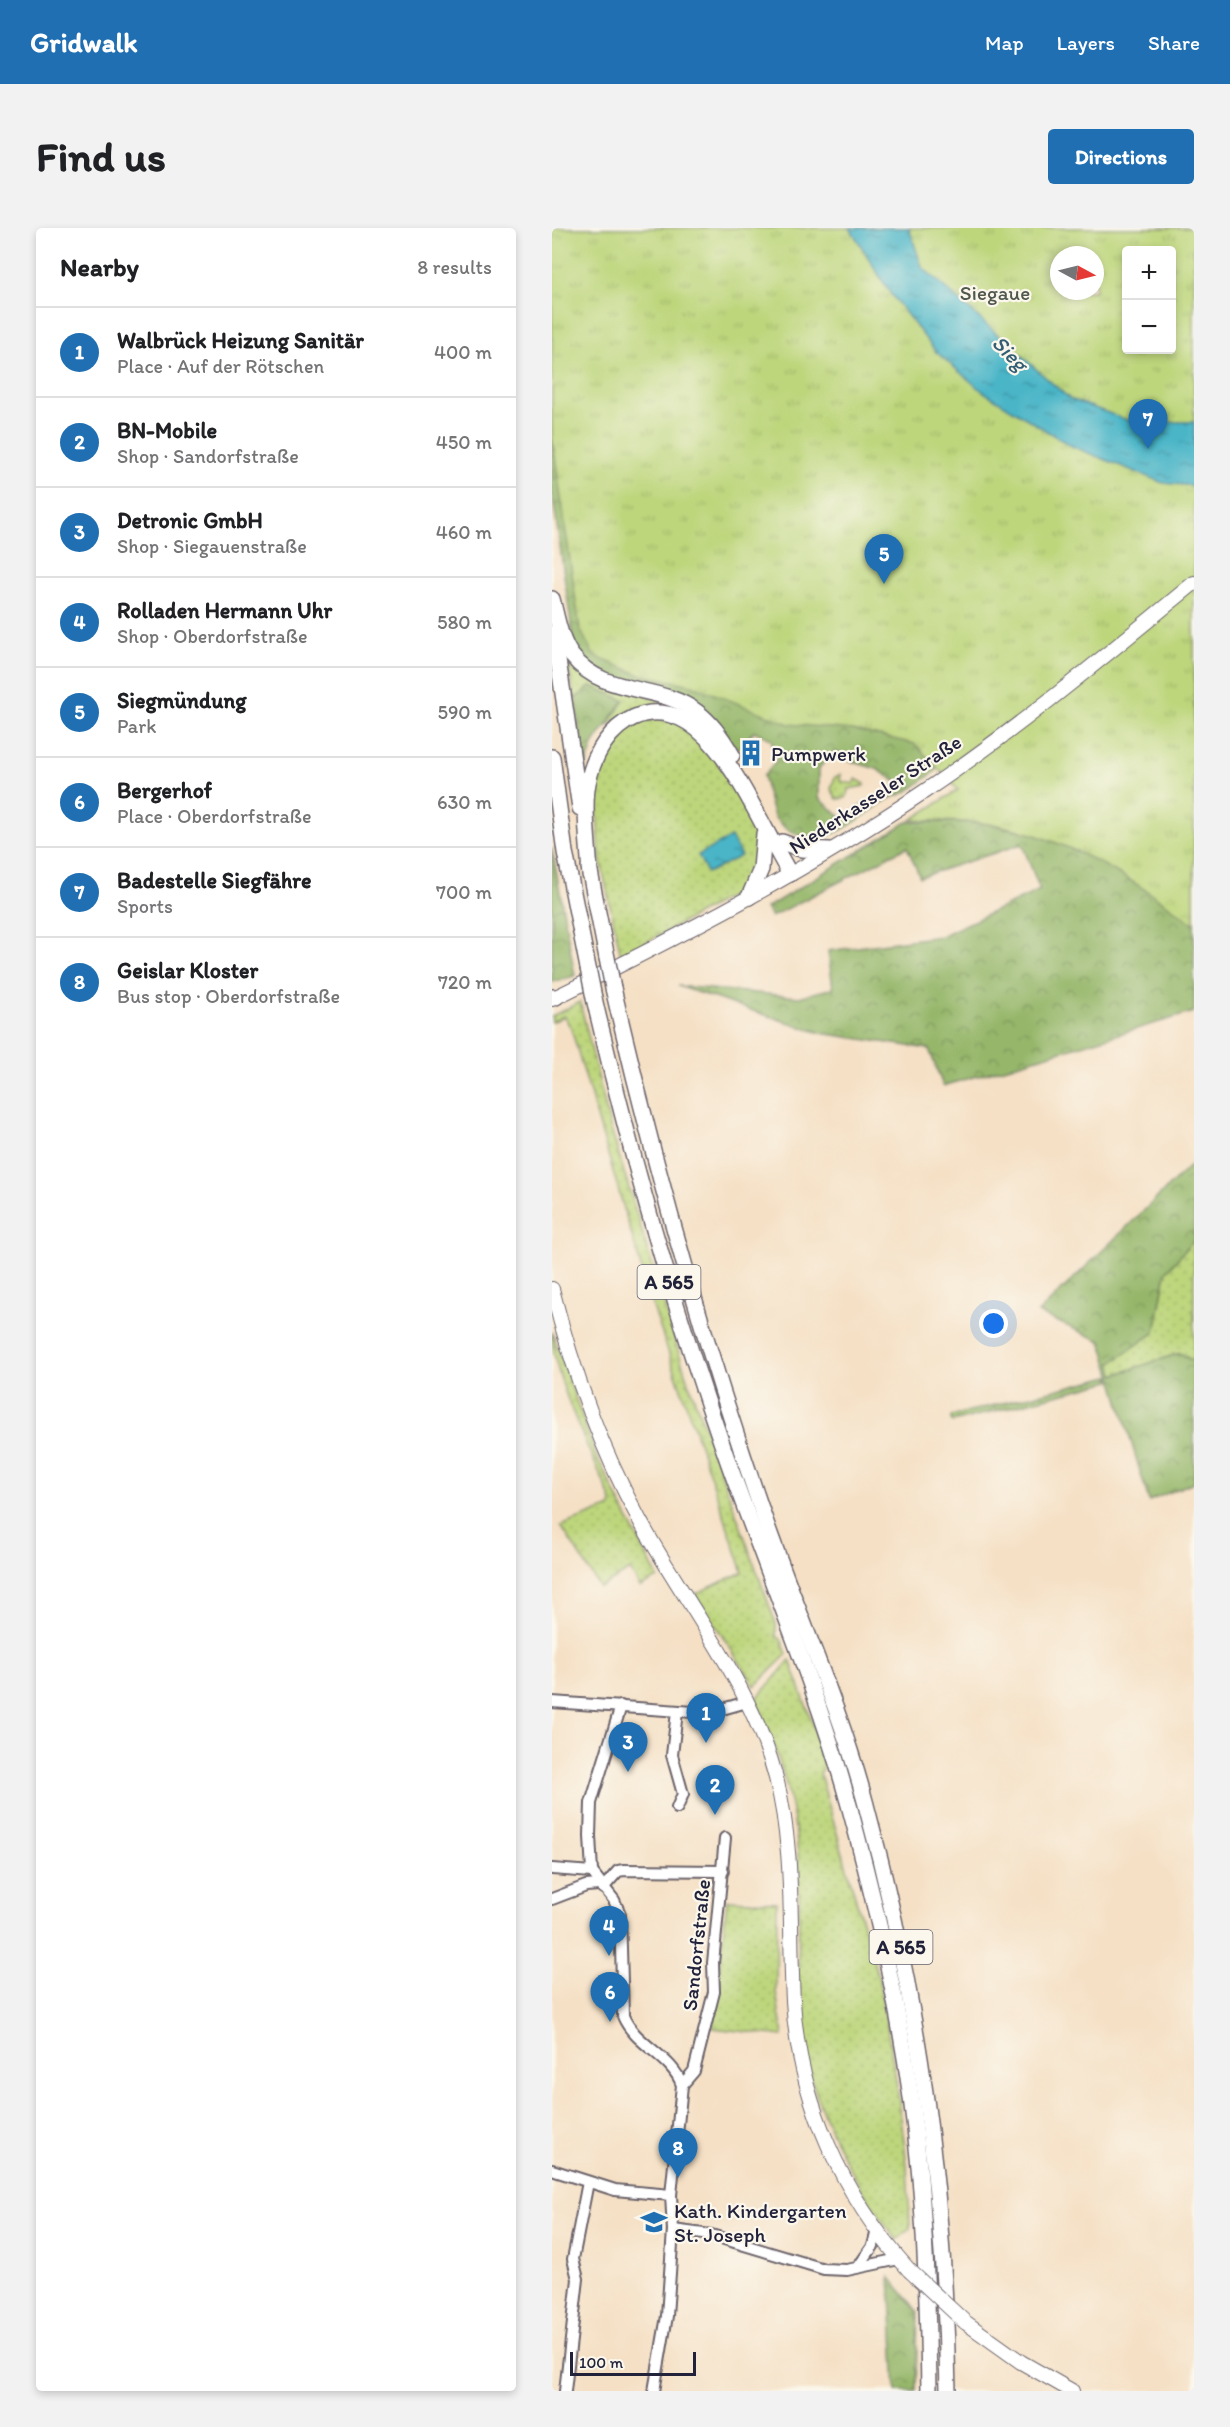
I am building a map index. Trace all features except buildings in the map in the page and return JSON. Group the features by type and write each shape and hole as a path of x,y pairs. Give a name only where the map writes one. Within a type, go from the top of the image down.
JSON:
{"highway":[{"path":"552,600 563,641 572,656 586,670 612,684 683,703 698,712 717,730 782,842 794,872"},
{"name":"A 565","path":"552,614 590,875 613,988 650,1144 699,1323 766,1522 830,1692 864,1797 904,1961 927,2097 945,2262 948,2391"},
{"path":"590,875 587,785 594,759 604,741 619,725 647,713 678,717 706,737 727,762 764,831 794,872"},
{"name":"A 565","path":"552,757 565,852 594,998 621,1114 657,1244 724,1448 816,1705 847,1800 870,1883 909,2086 919,2166 929,2391"},
{"path":"552,812 565,852"},
{"path":"749,897 761,869 764,831"},
{"path":"782,842 801,849 829,850"}],"main road":[{"name":"Niederkasseler Straße","path":"553,998 635,960 794,872 936,783 1064,690 1194,583"},
{"path":"552,1289 591,1413 614,1467 639,1519 747,1702 775,1775 786,1821 791,1869 793,2001 798,2047 808,2091 824,2139 855,2198 909,2270 965,2322 1021,2362 1072,2391"}],"street":[{"path":"552,1702 708,1713 747,1702"},
{"path":"621,1706 591,1803 592,1872 614,1900 620,1914 623,2016 628,2029 678,2073 682,2085 671,2196 673,2230 667,2316 654,2391"},
{"path":"676,1712 672,1755 683,1794 677,1808"},
{"name":"Sandorfstraße","path":"682,2085 694,2071 714,1992 713,1963 725,1838"},
{"path":"552,1869 592,1872"},
{"path":"552,1899 586,1886 601,1886 618,1871 624,1870 723,1871"},
{"path":"552,2170 615,2190 671,2196"},
{"path":"566,2391 578,2279 573,2259 588,2182"},
{"path":"673,2230 711,2235 824,2269 847,2270 899,2259"},
{"path":"859,2266 873,2246 877,2230"}],"green space":[{"name":"Siegaue","path":"552,228 1194,228 1194,924 1125,877 1077,851 1051,841 987,823 911,820 958,790 915,744 853,730 789,724 692,685 638,674 594,656 580,629 552,435"},
{"path":"552,388 970,745 908,791 889,799 833,834 819,838 805,837 790,831 774,816 763,776 777,760 771,739 754,731 735,753 708,716 605,674 586,662 574,645 552,491","holes":["835,751 850,761 877,769 899,783 842,818 819,798 819,768"]},
{"path":"566,655 677,710 640,709 623,716 607,727 624,700 591,686 575,699"},
{"path":"591,686 624,700 594,743 585,768 575,699"},
{"path":"655,719 679,722 712,752 750,817 760,841 760,854 746,888 621,956 600,858 596,796 599,767 607,748 631,724"},
{"path":"841,774 840,781 853,784 856,779 865,784 849,789 846,798 837,799 831,789 835,777"},
{"path":"907,822 976,823 1026,832 1102,864 1149,892 1194,924 1194,1012 943,1086 929,1049 820,1033 678,986 799,997 833,988 828,951 941,936 1040,890 1022,844 920,877 907,847 771,917 766,908"},
{"path":"552,848 575,976 552,982"},
{"path":"580,1002 610,1126 685,1373 776,1624 776,1636 781,1639 787,1654 755,1686 695,1594 743,1572 651,1301 571,1028 564,1016 552,1022 552,1016"},
{"path":"1194,1162 1194,1240 1166,1272 1155,1332 1111,1363 1114,1375 1180,1353 1194,1362 1194,1482 1149,1501 1101,1341 1038,1313"},
{"path":"1194,1240 1194,1362 1180,1353 1114,1375 1111,1363 1155,1332 1166,1272"},
{"path":"552,1332 595,1453 658,1578 640,1587 630,1570 600,1588 561,1526 611,1507 612,1501 566,1394 554,1351"},
{"path":"1110,1376 1111,1381 953,1422 951,1420 951,1416"},
{"path":"790,1660 817,1736 824,1768 820,1774 879,1980 897,2086 907,2165 910,2228 896,2240 841,2152 820,2104 805,2054 799,2004 799,1879 796,1834 784,1776 757,1702 757,1698"},
{"path":"727,1900 777,1902 776,1992 783,2036 713,2028"},
{"path":"890,2277 918,2312 916,2391 896,2391"}],"water":[{"name":"Sieg","path":"850,228 909,228 922,267 1070,399 1133,422 1194,422 1194,486 1163,483 1071,446 982,391 936,352 890,293"},
{"path":"731,837 741,856 707,873 698,855"}],"place":[{"name":"Badestelle Siegfähre","path":"1148,449"},
{"name":"Siegmündung","path":"884,584"},
{"name":"Pumpwerk","path":"751,753"},
{"name":"Walbrück Heizung Sanitär","path":"706,1743"},
{"name":"Detronic GmbH","path":"628,1772"},
{"name":"BN-Mobile","path":"715,1815"},
{"name":"Rolladen Hermann Uhr","path":"609,1956"},
{"name":"Bergerhof","path":"610,2022"},
{"name":"Geislar Kloster","path":"678,2178"},
{"name":"Kath. Kindergarten St. Joseph","path":"654,2222"}]}
